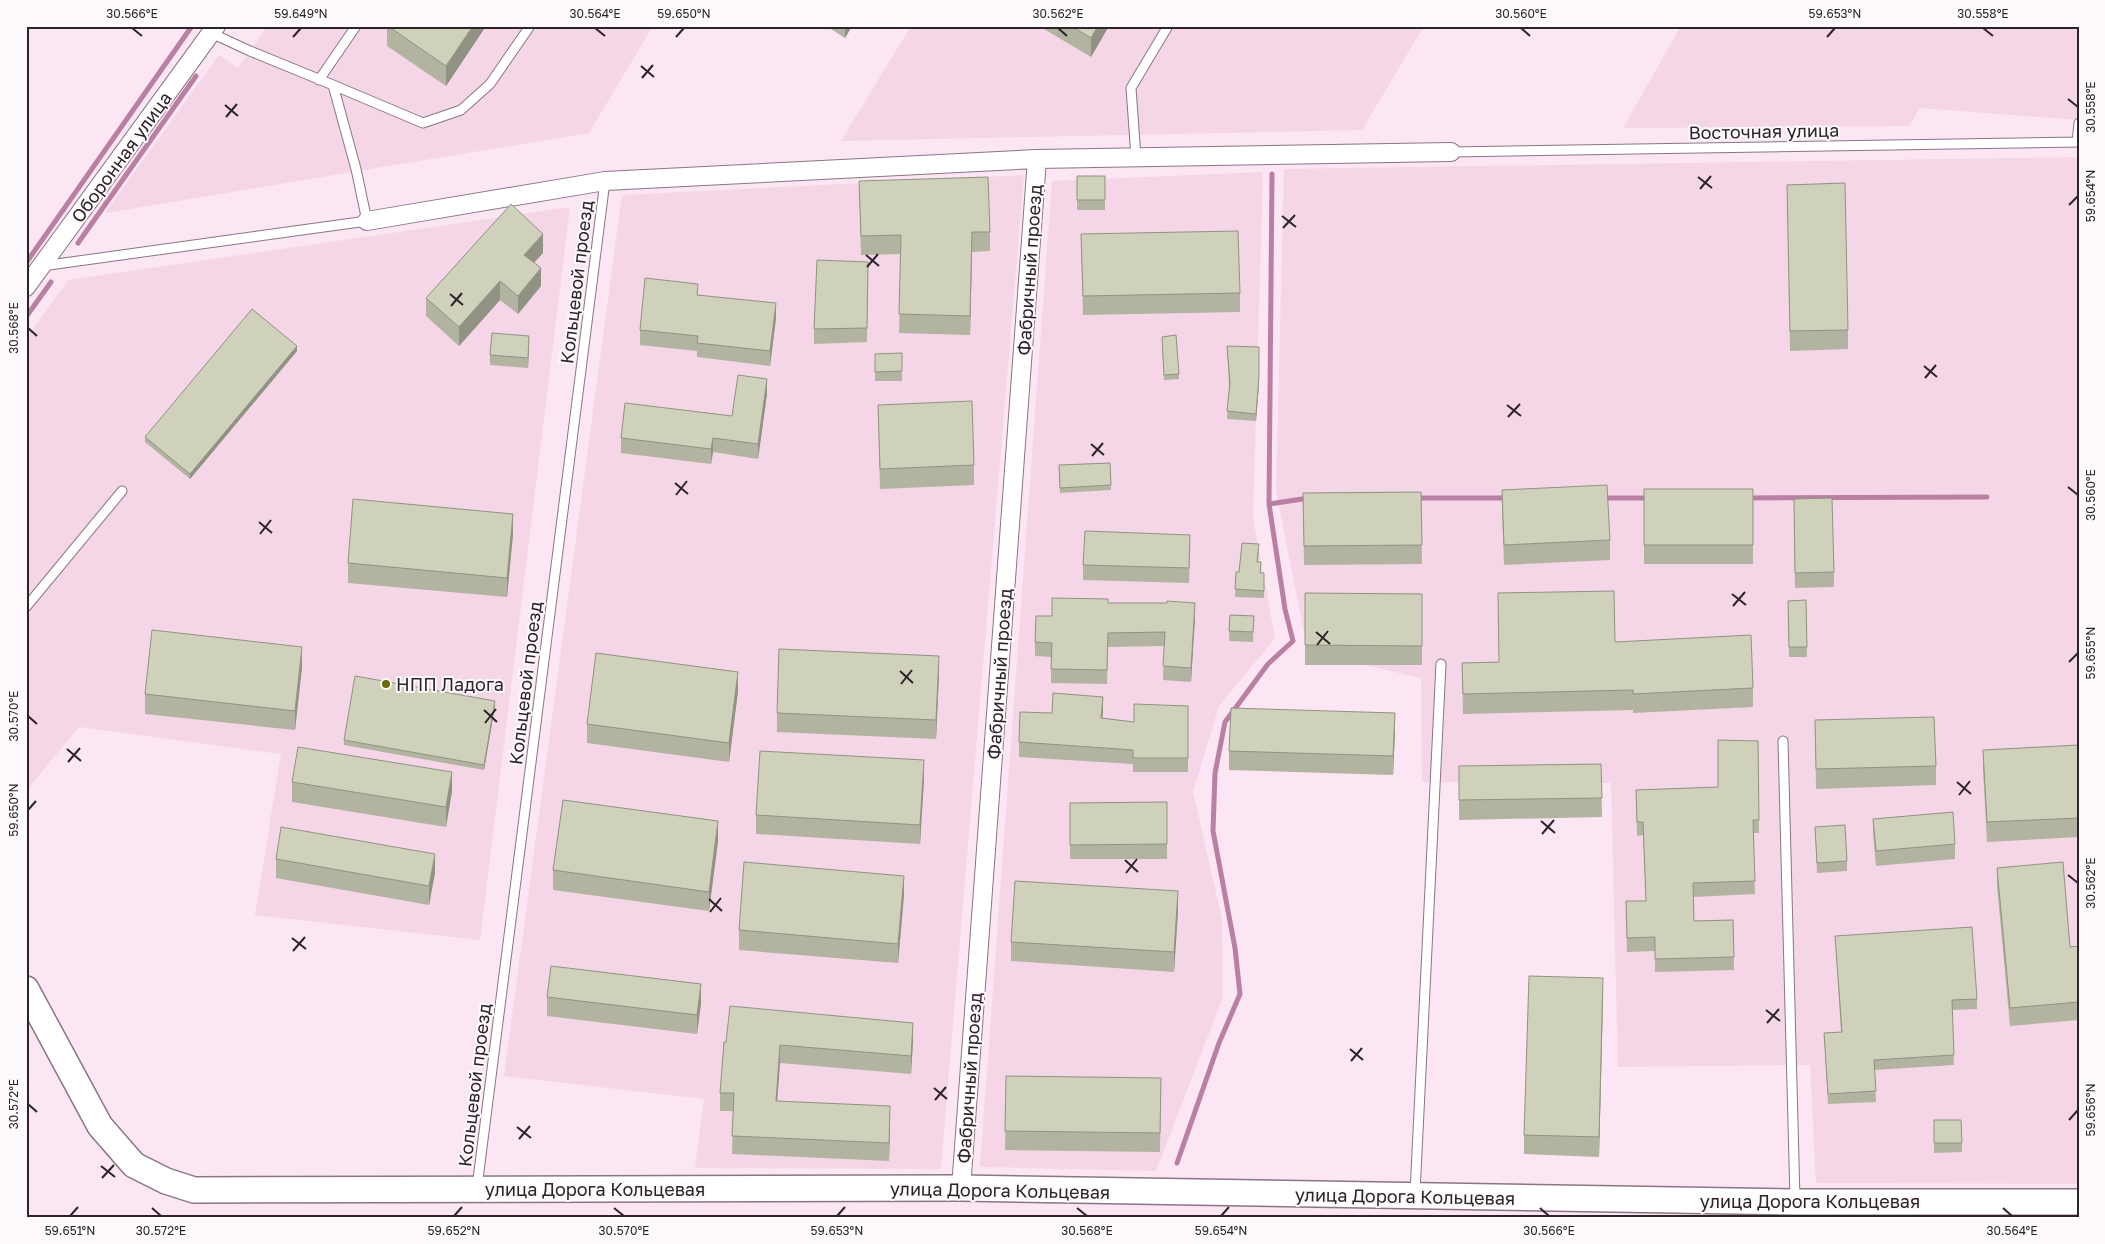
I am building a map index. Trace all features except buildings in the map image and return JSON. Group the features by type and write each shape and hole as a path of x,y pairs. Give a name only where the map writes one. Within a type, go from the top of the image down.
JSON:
{"street":[{"name":"Оборонная улица","path":"26,287 214,30"},
{"path":"367,221 605,181 1037,159 1451,152"},
{"name":"Фабричный проезд","path":"961,1188 1037,159"},
{"name":"улица Дорога Кольцевая","path":"26,989 100,1126 134,1165 166,1181 194,1190 961,1188 1795,1202 2079,1202"}],"lane":[{"path":"319,80 356,26"},
{"path":"214,30 319,80 423,123 461,110 490,84 530,26"},
{"path":"1136,157 1131,88 1168,26"},
{"path":"41,266 367,221 356,169 333,85"},
{"path":"2078,142 2079,124"},
{"name":"Восточная улица","path":"1451,152 2078,142"},
{"name":"Кольцевой проезд","path":"477,1189 605,181"},
{"path":"26,607 122,491"},
{"path":"1415,1196 1441,664"},
{"path":"1783,741 1795,1202"}],"shaded area":[{"path":"264,26 653,26 589,133 105,213 219,55 238,68 266,28"},
{"path":"911,26 1424,26 1362,130 841,141"},
{"path":"1681,26 2079,26 2079,120 1919,108 1910,126 1623,128"},
{"path":"2079,157 2079,1184 1816,1183 1810,1065 1618,1067 1611,783 1422,782 1421,678 1308,652 1276,491 1284,169"},
{"path":"1263,172 1253,518 1275,638 1219,706 1193,792 1222,919 1223,997 1156,1171 980,1167 1052,181"},
{"path":"1024,175 941,1169 695,1168 704,1099 504,1076 622,195"},
{"path":"570,207 480,940 255,915 281,754 79,727 26,791 26,339 68,280"}],"waterway":[{"path":"26,263 192,26"},
{"path":"78,243 196,76"},
{"path":"1272,174 1269,504 1309,498"},
{"path":"26,317 51,282"},
{"path":"1748,498 1987,497"},
{"path":"1415,498 1507,498"},
{"path":"1603,498 1649,498"},
{"path":"1177,1163 1219,1043 1240,994 1235,948 1213,831 1215,773 1225,722 1268,664 1293,641 1285,609 1269,504"}],"place":[{"name":"НПП Ладога","path":"386,684"}]}
